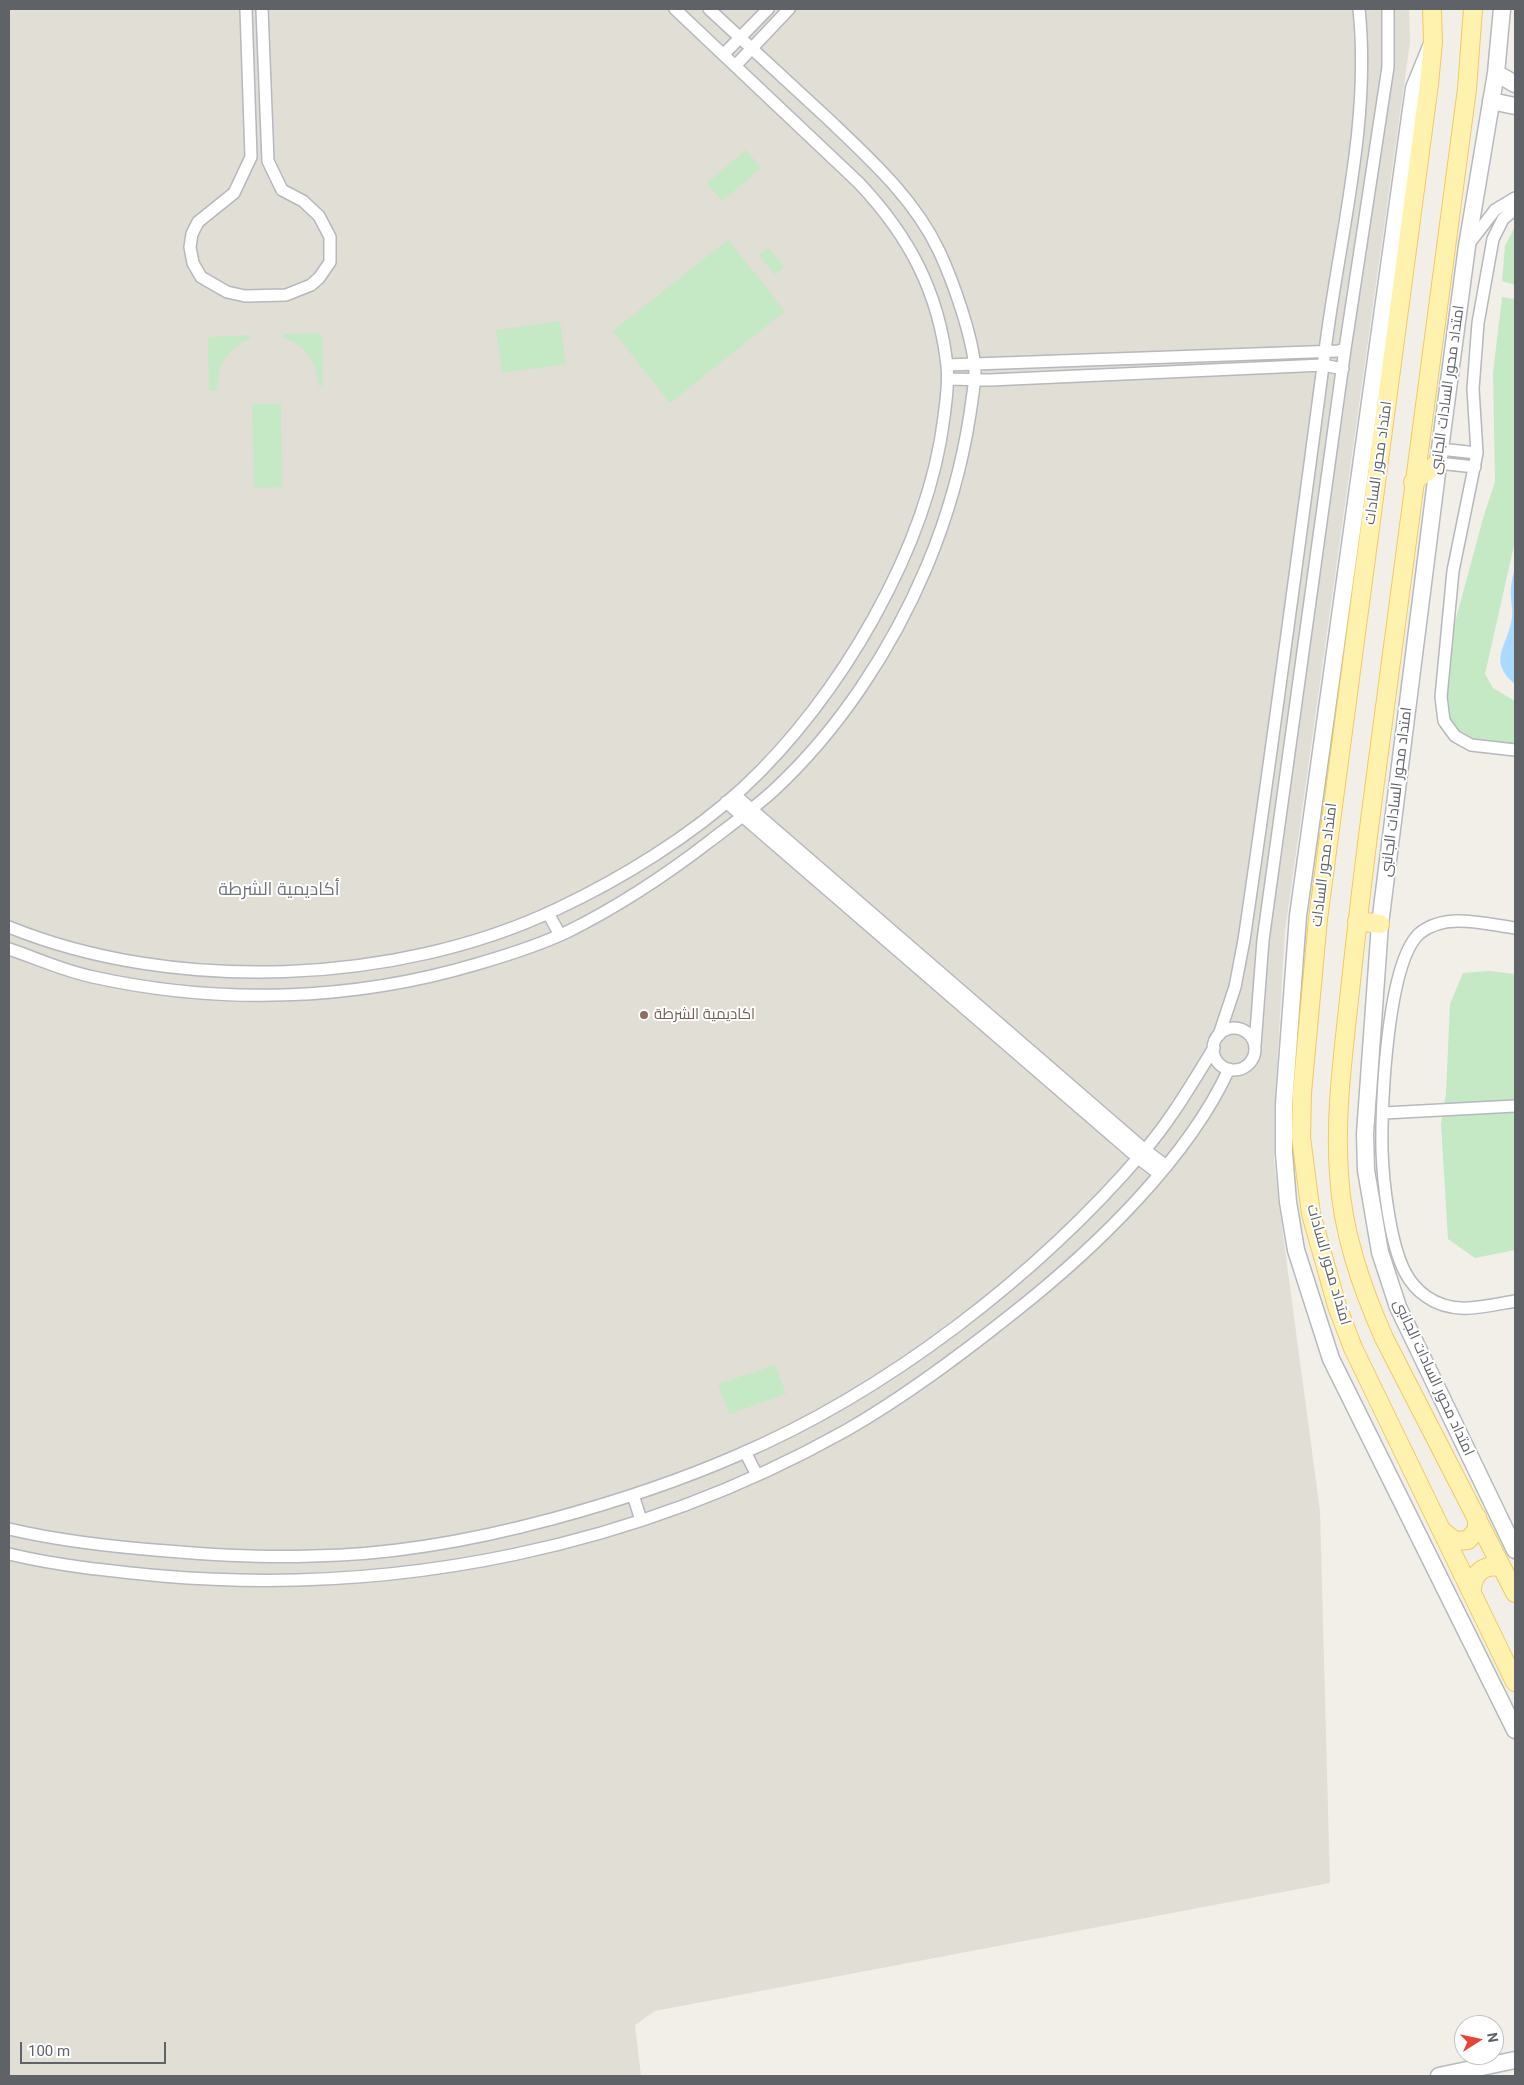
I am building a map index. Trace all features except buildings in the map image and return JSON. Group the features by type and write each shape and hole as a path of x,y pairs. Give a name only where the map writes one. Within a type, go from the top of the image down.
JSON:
{"main road":[{"name":"امتداد محور السادات","path":"1432,9 1433,42 1430,84 1318,919 1300,1137 1311,1214 1337,1306 1354,1348 1472,1589 1515,1682"},
{"name":"امتداد محور السادات","path":"1473,9 1467,89 1413,482 1357,921 1338,1110 1339,1177 1345,1219 1354,1260 1367,1300 1384,1338 1515,1593"},
{"path":"1413,482 1439,456"},
{"path":"1357,921 1380,924"},
{"path":"1445,1533 1455,1541 1468,1540 1477,1530 1477,1517"},
{"path":"1472,1589 1474,1577 1484,1568 1496,1566 1502,1568"}],"street":[{"path":"246,9 250,157 234,192 198,222 192,234 190,247 193,263 201,277 227,292 245,296 286,295 311,285 319,278 330,262 330,237 319,216 303,201 282,190 268,161 262,9"},
{"path":"9,927 38,939 112,957 187,969 256,972 301,971 394,961 497,934 548,913 608,883 683,835 730,798 792,736 844,668 880,607 914,535 926,499 942,433 948,379 947,365 937,318 926,281 913,253 893,222 859,183 675,9"},
{"path":"9,949 91,977 192,992 257,996 344,992 436,976 504,956 560,935 621,902 672,870 774,790 819,741 853,699 888,645 921,580 946,516 962,455 975,380 974,365 958,298 929,232 914,209 866,155 709,9"},
{"path":"724,54 768,9"},
{"path":"736,65 789,9"},
{"path":"9,1529 128,1548 223,1556 315,1556 395,1549 490,1535 659,1487 745,1452 838,1405 898,1368 1026,1270 1142,1154 1189,1088 1214,1048 1235,987 1244,940 1360,106 1362,63 1359,9"},
{"path":"1214,1048 1218,1061 1229,1069 1236,1070 1253,1059 1263,940 1345,349 1388,67 1388,9"},
{"name":"امتداد محور السادات الجانبى","path":"1502,9 1496,72 1467,246 1380,924 1366,1134 1366,1170 1380,1252 1398,1307 1515,1550"},
{"path":"1433,42 1414,88 1298,916 1284,1104 1284,1153 1288,1202 1296,1250 1331,1359 1515,1730"},
{"path":"1496,72 1515,84"},
{"path":"1491,101 1515,106"},
{"path":"1467,246 1495,210 1515,198"},
{"path":"1515,209 1503,218 1490,250 1474,368 1475,467 1453,571 1442,685 1444,720 1448,729 1462,742 1515,750"},
{"path":"947,365 1345,349"},
{"path":"948,379 975,380 1323,364 1343,369"},
{"path":"1439,456 1476,453"},
{"path":"1439,456 1475,467"},
{"path":"730,798 1142,1154 1162,1169"},
{"path":"548,913 560,935"},
{"path":"1515,928 1452,921 1435,924 1420,934 1408,947 1393,1001 1382,1150 1392,1227 1404,1271 1414,1286 1427,1298 1443,1305 1460,1309 1515,1301"},
{"path":"1219,1035 1224,1031 1237,1028 1249,1034 1255,1045"},
{"path":"9,1554 103,1571 202,1579 308,1581 411,1571 498,1558 589,1538 757,1475 846,1430 990,1332 1054,1280 1100,1237 1162,1169 1210,1106 1229,1069"},
{"path":"1384,1113 1515,1106"},
{"path":"745,1452 757,1475"},
{"path":"633,1495 641,1520"},
{"path":"1439,2076 1515,2060"}],"shaded area":[{"name":"اكاديمية الشرطة","path":"9,9 1409,9 1410,42 1285,931 1275,1100 1274,1160 1320,1511 1330,1883 655,2011 635,2025 641,2076 9,2076"}],"green space":[{"path":"746,150 761,168 722,201 707,183"},
{"path":"1515,226 1515,285 1502,281 1505,246"},
{"path":"728,240 785,311 670,403 613,331"},
{"path":"768,248 784,267 775,275 759,255"},
{"path":"1502,297 1515,299 1515,541 1485,674 1493,688 1515,701 1515,747 1463,738 1446,715 1447,652 1484,515 1495,482 1493,373"},
{"path":"560,321 566,364 502,373 496,330"},
{"path":"319,333 322,336 323,386 319,387 313,362 305,350 283,337 283,334"},
{"path":"249,335 250,339 234,348 224,359 219,373 217,390 209,391 208,340 210,337"},
{"path":"252,404 281,404 282,487 254,488"},
{"path":"1489,971 1515,974 1515,1250 1475,1258 1448,1239 1441,1124 1446,1094 1450,1004 1463,973"},
{"path":"775,1365 786,1394 729,1414 718,1384"}],"water":[{"path":"1515,566 1515,684 1506,675 1501,660 1512,617 1511,589"}],"place":[{"name":"اكاديمية الشرطة","path":"644,1015"}],"district":[{"name":"أكاديمية الشرطة","path":"279,890"}]}
